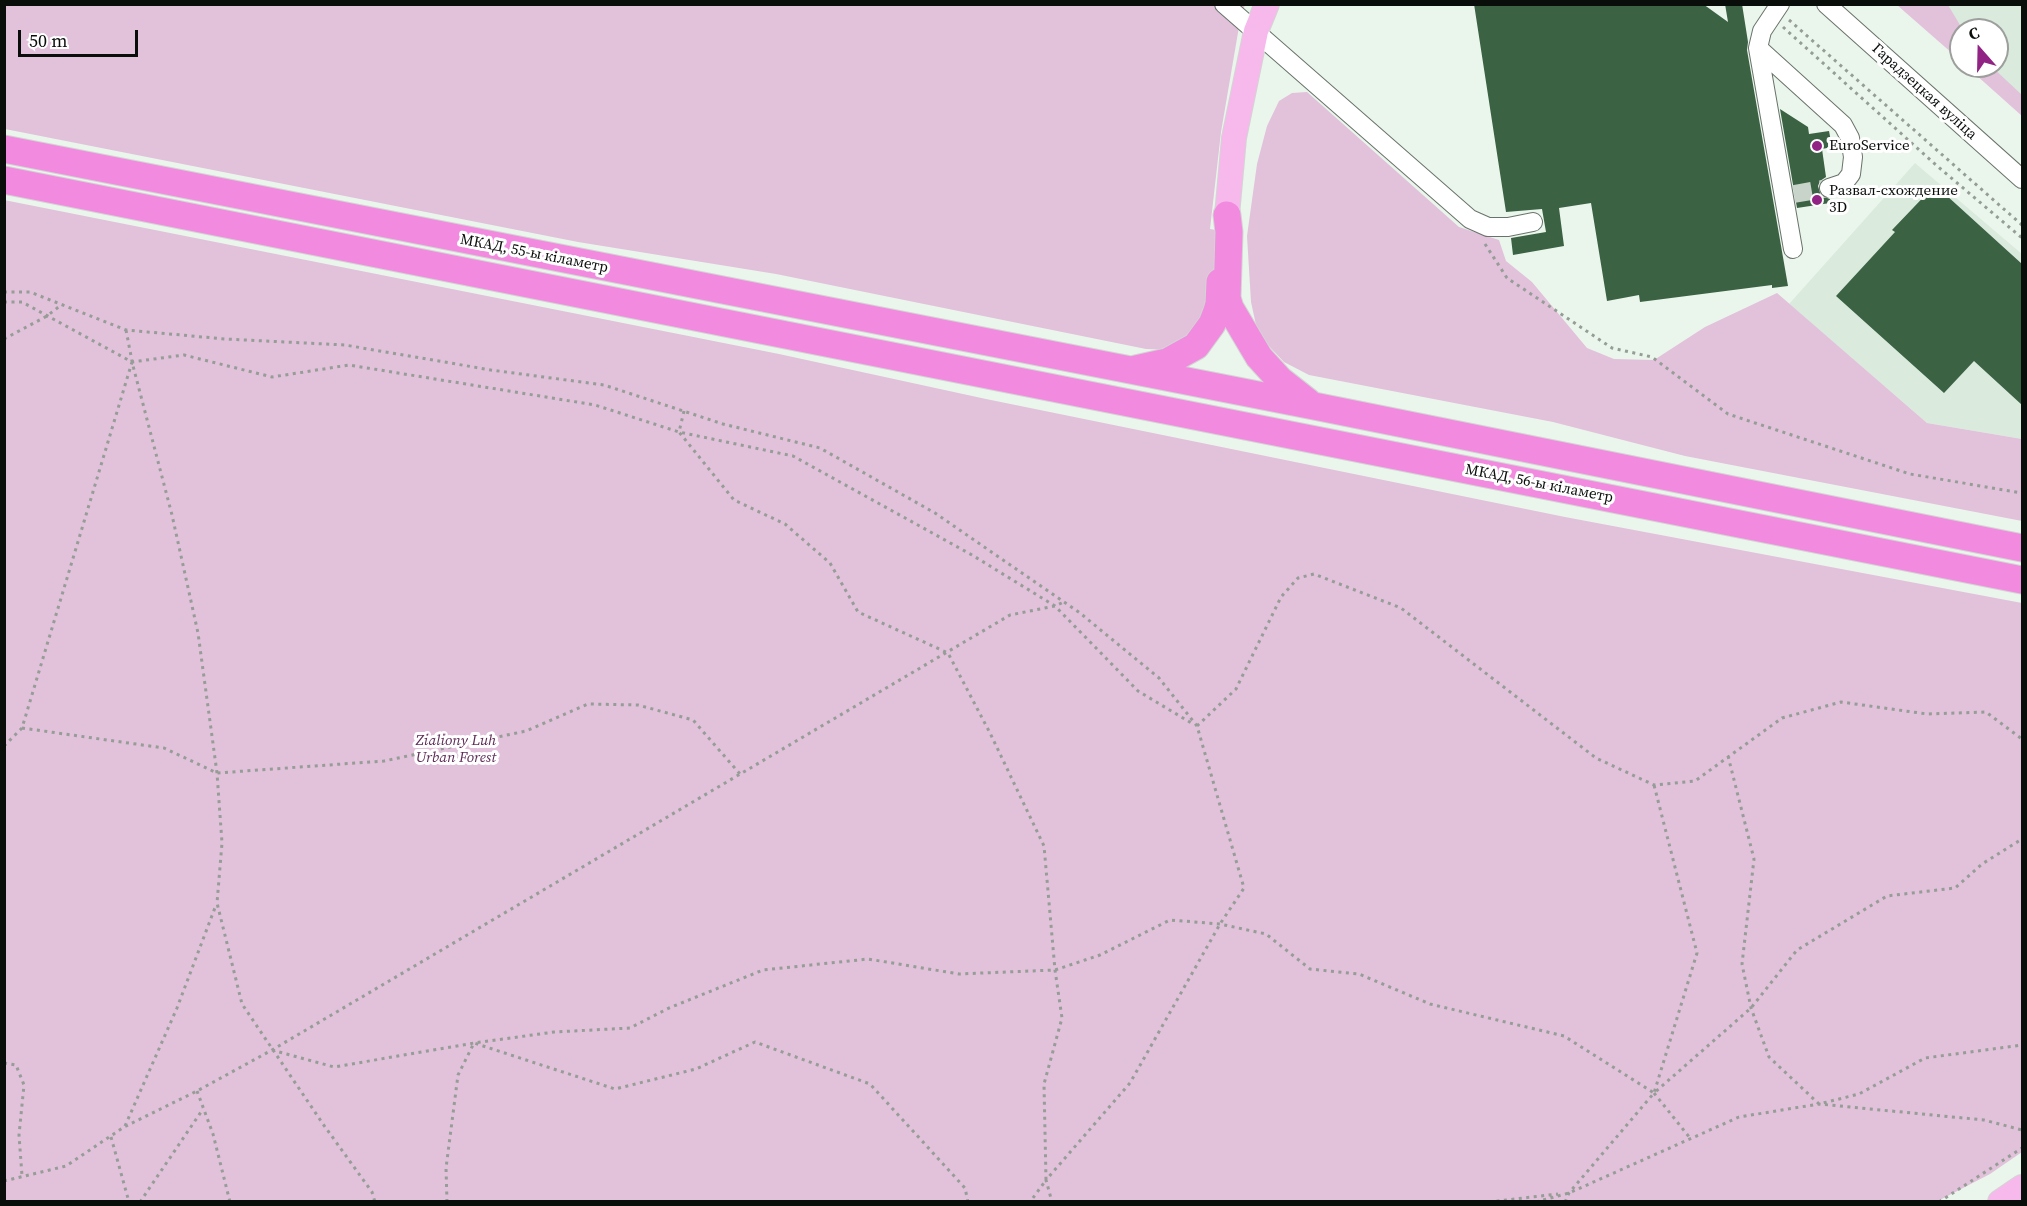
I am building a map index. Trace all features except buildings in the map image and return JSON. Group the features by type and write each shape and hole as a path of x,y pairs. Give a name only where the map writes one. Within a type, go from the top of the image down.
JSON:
{"highway":[{"name":"МКАД, 55-ы кіламетр","path":"4,149 1129,371"},
{"name":"МКАД, 55-ы кіламетр","path":"4,180 1055,388"},
{"path":"1129,371 1167,362 1196,346 1212,324 1219,304 1222,231 1227,215"},
{"path":"1227,215 1229,232 1227,298 1230,308 1259,357 1280,380 1314,406"},
{"path":"1129,371 2022,548"},
{"name":"МКАД, 56-ы кіламетр","path":"1055,388 2022,580"}],"main road":[{"path":"1227,215 1234,138 1256,31 1267,4"},
{"path":"2000,1202 2022,1187"}],"street":[{"path":"1224,4 1470,219 1488,227 1508,227 1533,222"},
{"name":"Гарадзецкая вуліца","path":"1826,4 2022,179"},
{"path":"1776,10 1762,31 1758,48 1789,195 1793,249"},
{"path":"1758,48 1844,125 1850,138 1853,157 1851,174 1844,183 1828,189"}],"path":[{"path":"1776,10 2022,225"},
{"path":"1776,10 1817,57 1936,165 2022,238"},
{"path":"1817,57 1823,50"},
{"path":"1470,219 1507,278 1612,348 1652,357 1728,414 1910,474 2022,493"},
{"path":"4,292 30,292 126,330 225,339 345,345 491,370 604,385 723,424 820,448 935,513 1080,613 1159,678 1197,726 1244,888 1220,924 1130,1083 1046,1180 1030,1202"},
{"path":"4,302 22,302 132,362 184,355 272,377 349,365 595,405 679,432 793,456 972,555 1055,606 1138,691 1197,726"},
{"path":"4,339 47,316 61,305"},
{"path":"124,1127 177,1008 217,903 222,843 217,773 198,633 172,515 132,362 126,330"},
{"path":"4,746 22,728 132,362"},
{"path":"679,432 684,411"},
{"path":"679,432 734,500 785,524 830,564 858,612 948,652 990,733 1044,846 1055,970 1062,1017 1044,1084 1046,1180 1052,1202"},
{"path":"1197,726 1236,689 1281,597 1298,578 1314,574 1401,608 1596,758 1654,785 1695,781 1782,718 1841,702 1927,714 1986,712 2022,740"},
{"path":"4,1181 66,1166 124,1127 272,1050 1010,615 1064,602"},
{"path":"22,728 164,748 217,773 384,761 526,731 588,704 638,705 693,720 741,775"},
{"path":"1728,756 1754,859 1742,964 1751,1008 1769,1057 1819,1104 1984,1120 2022,1130"},
{"path":"1654,785 1697,953 1654,1093"},
{"path":"1565,1202 1569,1193 1654,1093 1751,1008 1797,950 1887,896 1955,888 1982,864 2022,839"},
{"path":"217,903 242,1004 372,1192 375,1202"},
{"path":"272,1050 334,1067 474,1042 554,1032 630,1028 669,1008 763,970 868,959 958,974 1055,970 1100,955 1170,920 1220,924 1266,934 1310,969 1359,974 1430,1004 1564,1036 1654,1093 1690,1138"},
{"path":"447,1202 446,1168 458,1076 474,1042"},
{"path":"474,1042 615,1089 696,1069 755,1042 870,1084 965,1188 968,1202"},
{"path":"1536,1202 1569,1193 1739,1117 1819,1104 1859,1094 1925,1058 2022,1046"},
{"path":"4,1063 16,1065 24,1085 19,1135 22,1177"},
{"path":"196,1091 213,1134 230,1202"},
{"path":"140,1202 203,1109"},
{"path":"111,1136 129,1202"},
{"path":"1939,1202 2022,1148"},
{"path":"1490,1202 1569,1193"}],"shaded area":[{"path":"1914,5 2022,5 2022,103 1994,78 2009,78 2009,18 1949,18 1949,24"},
{"path":"1915,163 2022,254 2022,439 1927,423 1789,304"}],"green space":[{"path":"4,5 1245,5 1241,15 1221,132 1210,229 1216,230 1212,314 1171,350 1146,349 776,274 578,242 5,129"},
{"path":"1897,5 1948,5 1956,18 1949,18 1949,50"},
{"path":"1979,78 2004,78 2022,95 2022,116"},
{"path":"1307,92 1459,227 1499,240 1506,261 1532,282 1587,348 1614,359 1654,360 1705,327 1777,293 1927,423 2022,439 2022,521 1685,456 1553,422 1309,375 1284,362 1267,344 1256,325 1251,302 1247,236 1257,164 1267,126 1279,101 1292,93"},
{"name":"Zialiony Luh Urban Forest","path":"4,200 779,354 986,399 1565,517 2022,603 2022,1152 1990,1174 1936,1202 5,1201"}],"tunnel":[{"path":"1794,194 1829,188"}],"place":[{"name":"EuroService","path":"1817,146"},
{"name":"Развал-схождение 3D","path":"1817,200"}]}
